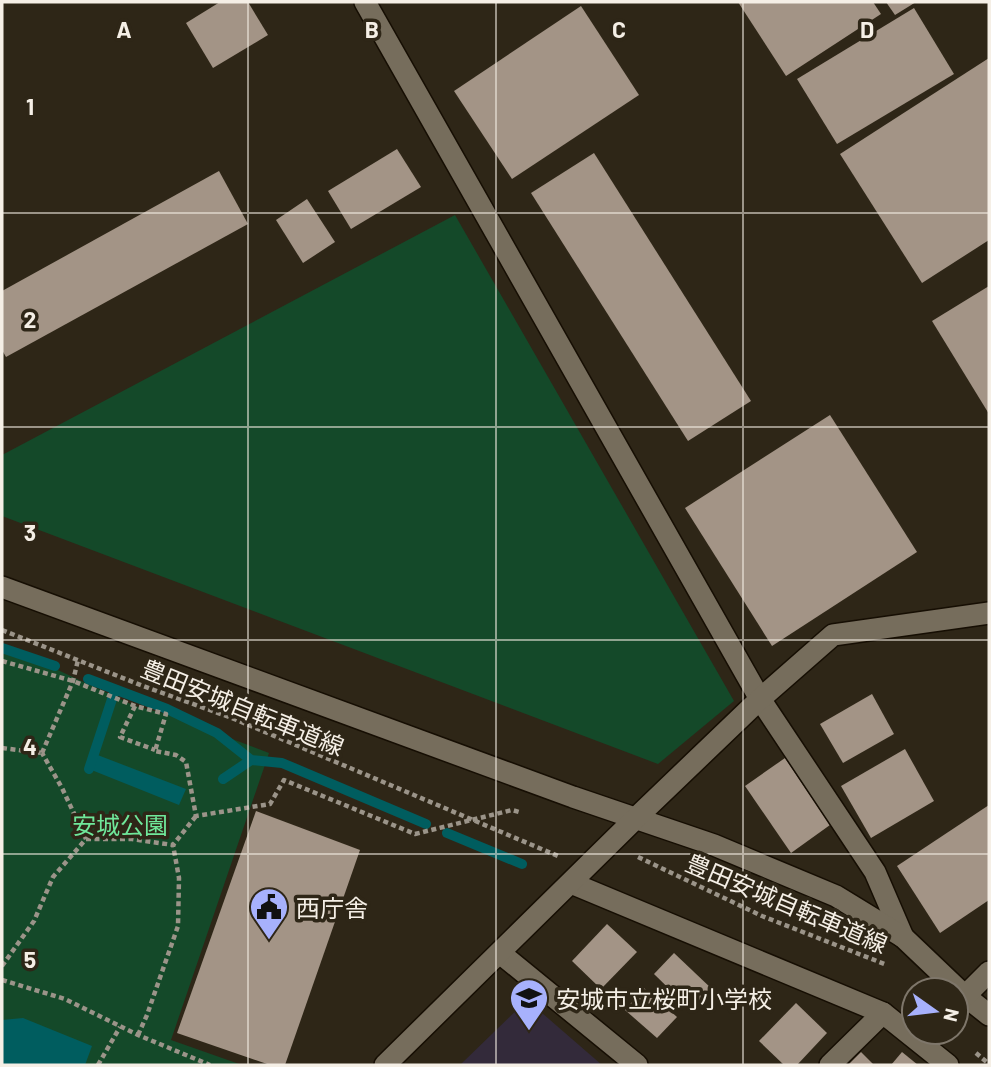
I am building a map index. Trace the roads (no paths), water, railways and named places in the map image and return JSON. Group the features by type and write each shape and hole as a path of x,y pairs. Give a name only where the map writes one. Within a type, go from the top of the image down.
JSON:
{"street":[{"path":"365,2 760,699 875,872 894,931"},
{"path":"2,587 573,797 714,845 836,896 894,931 943,976"},
{"path":"385,1065 637,817 760,699 833,635 989,613"},
{"path":"578,876 883,1013 948,1065"},
{"path":"500,953 638,1065"},
{"path":"970,991 989,972"},
{"path":"970,1000 989,1015"},
{"path":"830,1065 883,1013"}],"water":[{"path":"95,754 186,789 179,805 89,769"},
{"path":"23,1018 92,1046 85,1065 2,1065 2,1020"}],"waterway":[{"path":"2,648 55,666"},
{"path":"88,679 167,709 217,733 251,760 282,763 426,824"},
{"path":"89,769 115,690"},
{"path":"223,779 251,760"},
{"path":"447,833 522,864"}],"place":[{"name":"西庁舎","path":"269,941"},
{"name":"安城市立桜町小学校","path":"529,1032"}],"park label":[{"name":"安城公園","path":"120,824"}]}
